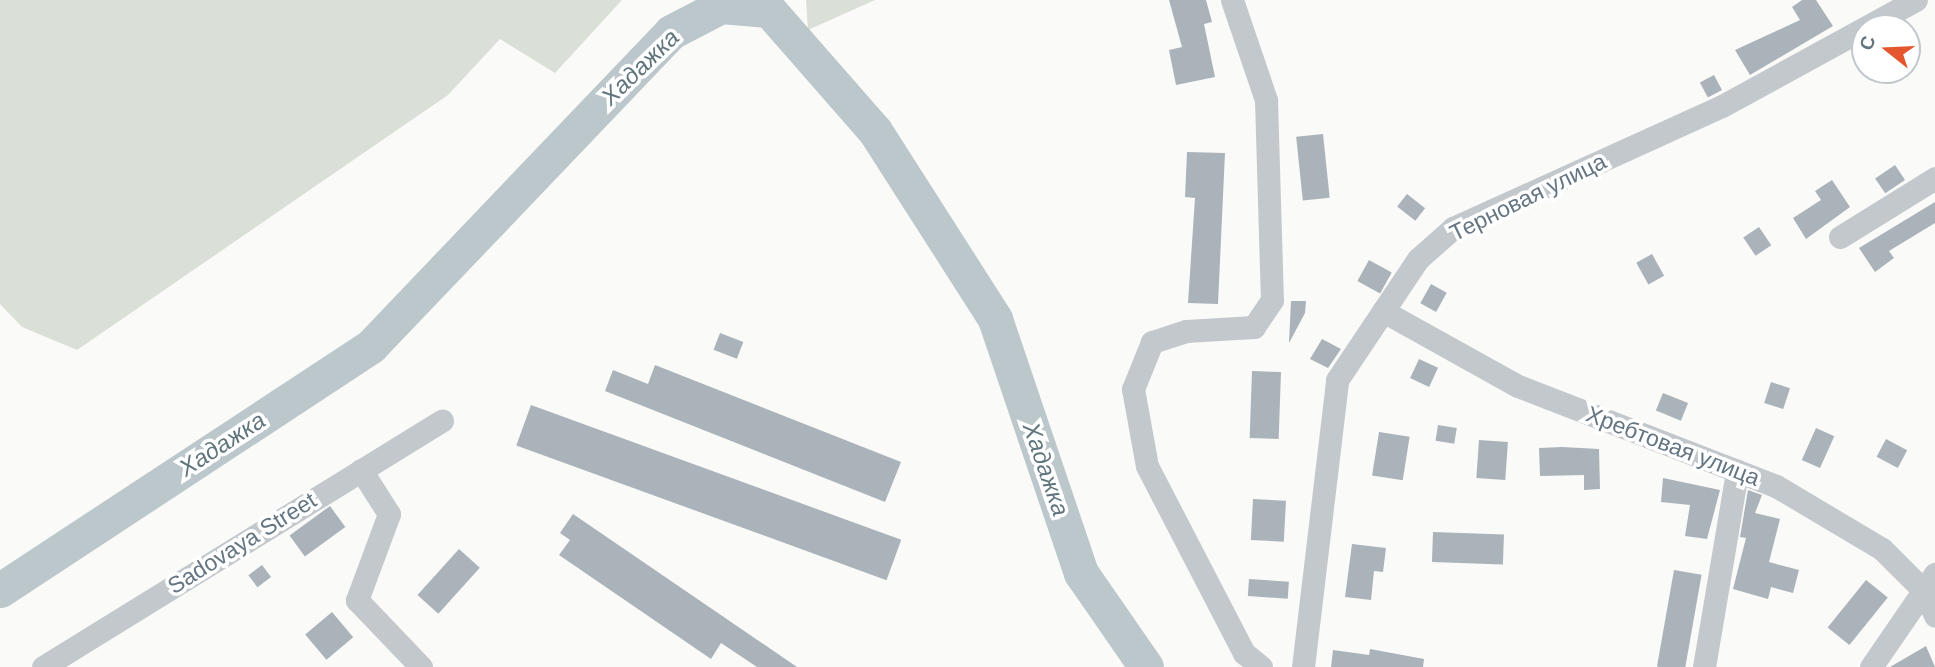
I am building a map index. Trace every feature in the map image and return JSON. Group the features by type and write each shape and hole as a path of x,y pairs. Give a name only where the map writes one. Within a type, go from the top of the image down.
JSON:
{"street":[{"path":"1233,0 1266,100 1272,300 1254,327 1186,331 1152,342 1133,389 1147,466 1244,653 1261,667"},
{"name":"Терновая улица","path":"1303,667 1337,380 1418,259 1453,228 1722,106 1916,0"},
{"path":"1840,237 1935,178"},
{"name":"Хребтовая улица","path":"1383,312 1518,386 1776,485 1882,549 1929,583 1935,616"},
{"name":"Sadovaya Street","path":"43,667 442,421"},
{"path":"361,470 389,514 357,600 421,667"},
{"path":"1704,667 1738,471"},
{"path":"1871,667 1929,583"}],"shaded area":[{"path":"0,0 622,0 555,73 500,39 448,95 77,350 22,327 0,304"},
{"path":"806,0 875,0 808,30"}],"building":[{"path":"1169,0 1206,0 1212,22 1204,24 1215,77 1176,85 1169,50 1182,47"},
{"path":"1802,0 1816,0 1833,26 1750,75 1735,50 1800,20 1792,7"},
{"path":"1714,75 1722,90 1708,98 1700,83"},
{"path":"1323,134 1330,198 1303,200 1296,137"},
{"path":"1187,152 1225,153 1218,304 1188,303 1195,198 1185,197"},
{"path":"1895,165 1905,180 1885,193 1875,178"},
{"path":"1832,180 1850,207 1806,239 1793,218 1821,200 1815,191"},
{"path":"1407,194 1425,208 1415,221 1397,207"},
{"path":"1935,202 1935,223 1889,251 1894,258 1875,272 1859,248"},
{"path":"1759,227 1771,245 1756,256 1743,238"},
{"path":"1652,254 1664,276 1648,285 1636,263"},
{"path":"1369,260 1392,273 1380,294 1357,281"},
{"path":"1431,284 1447,293 1436,312 1420,303"},
{"path":"1291,301 1306,301 1305,313 1289,343"},
{"path":"720,333 743,342 737,359 714,350"},
{"path":"1322,339 1341,349 1328,368 1310,359"},
{"path":"1419,359 1438,368 1429,387 1410,378"},
{"path":"655,365 901,462 885,502 605,391 613,370 648,384"},
{"path":"1252,371 1281,372 1279,439 1250,438"},
{"path":"1771,382 1790,388 1783,409 1764,403"},
{"path":"1663,393 1688,403 1681,421 1656,411"},
{"path":"531,405 901,540 887,580 516,445"},
{"path":"1438,425 1457,428 1454,444 1435,441"},
{"path":"1816,428 1834,436 1820,468 1802,460"},
{"path":"1379,432 1410,437 1403,480 1372,475"},
{"path":"1886,439 1907,450 1898,468 1877,457"},
{"path":"1479,440 1508,442 1505,480 1476,478"},
{"path":"1539,448 1599,449 1600,489 1584,490 1584,475 1540,476"},
{"path":"1663,478 1720,490 1707,539 1685,536 1690,505 1661,502"},
{"path":"1748,490 1762,495 1755,513 1780,519 1769,562 1799,570 1793,593 1771,587 1768,599 1733,589 1746,538 1740,537"},
{"path":"1253,499 1286,501 1284,542 1251,540"},
{"path":"330,506 345,527 305,556 290,535"},
{"path":"573,514 797,667 757,667 721,643 711,659 559,555 570,540 560,533"},
{"path":"1433,532 1504,534 1503,564 1432,562"},
{"path":"1352,544 1386,548 1383,572 1374,571 1371,600 1345,597"},
{"path":"459,549 480,568 438,614 418,595"},
{"path":"262,565 271,577 257,587 248,575"},
{"path":"1674,570 1702,575 1685,667 1657,667"},
{"path":"1249,579 1289,582 1288,599 1248,596"},
{"path":"1866,580 1888,598 1849,645 1828,627"},
{"path":"332,612 353,637 326,660 305,634"},
{"path":"1926,646 1935,667 1890,667"},
{"path":"1370,649 1424,659 1423,667 1331,667 1333,650 1369,655"}],"waterway":[{"name":"Хадажка","path":"0,590 371,346 671,32 721,6 769,10 875,131 995,319 1081,573 1146,667"}]}
